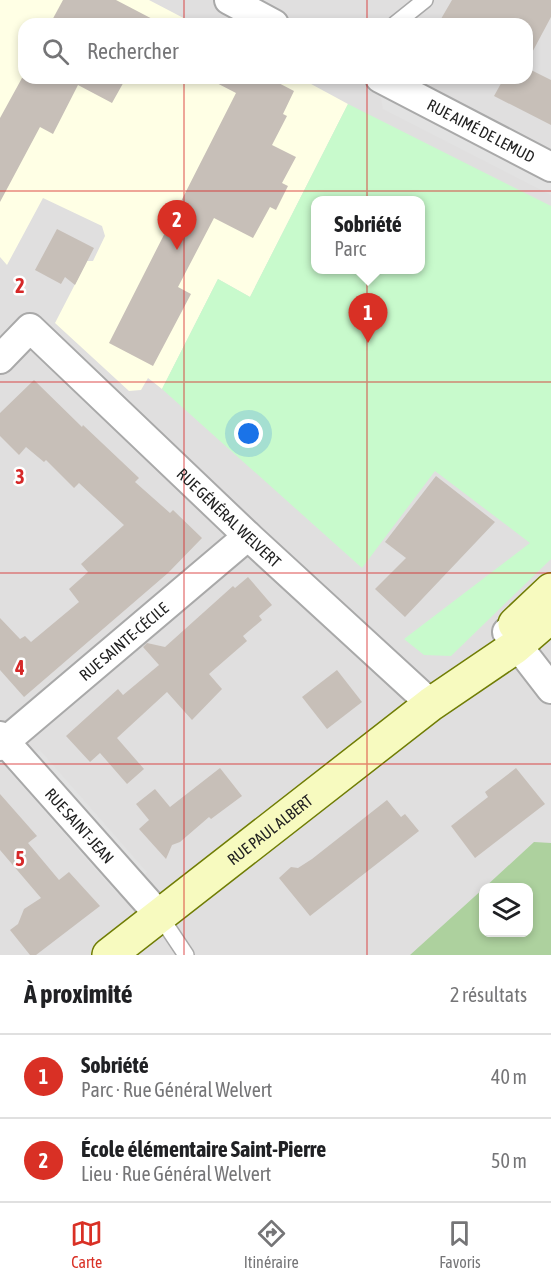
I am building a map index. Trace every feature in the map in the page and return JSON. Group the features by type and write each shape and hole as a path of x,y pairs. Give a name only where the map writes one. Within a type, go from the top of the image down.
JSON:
{"main road":[{"name":"RUE PAUL ALBERT","path":"512,638 551,590"},
{"name":"RUE PAUL ALBERT","path":"109,955 512,638 551,616"}],"street":[{"path":"229,0 263,18"},
{"name":"RUE AIMÉ DE LEMUD","path":"392,84 551,167"},
{"name":"RUE GÉNÉRAL WELVERT","path":"0,359 30,328 248,536 431,704"},
{"name":"RUE SAINTE-CÉCILE","path":"2,741 248,536"},
{"path":"512,638 551,689"},
{"name":"RUE SAINT-JEAN","path":"2,741 160,916"}],"lane":[{"path":"402,18 424,0"},
{"path":"160,916 186,955"}],"shaded area":[{"path":"0,0 551,0 551,955 0,955"},
{"path":"0,0 149,0 184,18 18,18 18,84 311,84 348,104 250,297 218,279 162,389 148,378 141,390 129,391 55,323 87,261 93,261 105,236 102,226 43,198 7,265 0,257"},
{"path":"379,87 551,173 551,195 383,109"},
{"path":"40,750 147,872 141,878 34,755"},
{"path":"15,766 123,889 117,894 9,771"}],"green space":[{"path":"348,104 551,206 551,559 451,656 424,655 404,639 530,543 435,471 362,568 162,389 218,279 250,297"},
{"path":"534,842 551,843 551,955 410,955 479,892 479,937 533,937 533,883 489,883"}],"building":[{"path":"63,0 116,0 150,18 53,18"},
{"path":"452,0 551,0 551,17 533,51 533,18 442,18"},
{"path":"533,71 551,80 551,125 494,96 501,84 533,84"},
{"path":"19,84 123,84 112,103 78,85 53,134 40,127 0,202 0,118"},
{"path":"219,84 281,84 294,91 283,114 287,116 272,145 296,157 282,183 288,186 276,210 270,207 253,238 214,218 178,287 191,294 153,366 109,343 236,93"},
{"path":"57,229 94,248 75,285 65,277 61,284 35,270"},
{"path":"34,380 139,478 135,482 170,513 173,510 202,538 168,573 24,697 0,670 0,618 20,639 25,636 31,642 79,602 69,589 88,572 81,564 124,525 79,483 74,488 46,460 44,462 26,447 19,455 0,436 0,413"},
{"path":"436,476 495,522 405,617 375,589 406,558 385,542"},
{"path":"248,577 272,605 259,616 262,620 243,636 247,641 209,674 222,689 192,720 167,692 117,738 144,769 127,784 100,753 90,762 66,736 118,689 123,695 159,665 143,647 147,643 165,647 233,586 235,588"},
{"path":"337,670 362,702 327,729 302,697"},
{"path":"220,768 242,796 211,819 209,817 180,842 172,845 166,859 139,829 149,820 136,804 155,789 170,807"},
{"path":"516,768 545,804 475,858 451,826 488,797 485,792"},
{"path":"0,794 37,836 28,843 59,880 69,872 100,906 36,955 30,955 10,930 18,924 24,909 41,898 0,850"},
{"path":"387,800 401,817 405,814 419,831 310,916 279,878 291,867 298,868 312,859"}],"place":[{"name":"École élémentaire Saint-Pierre","path":"177,250"},
{"name":"Sobriété","path":"368,343"}]}
